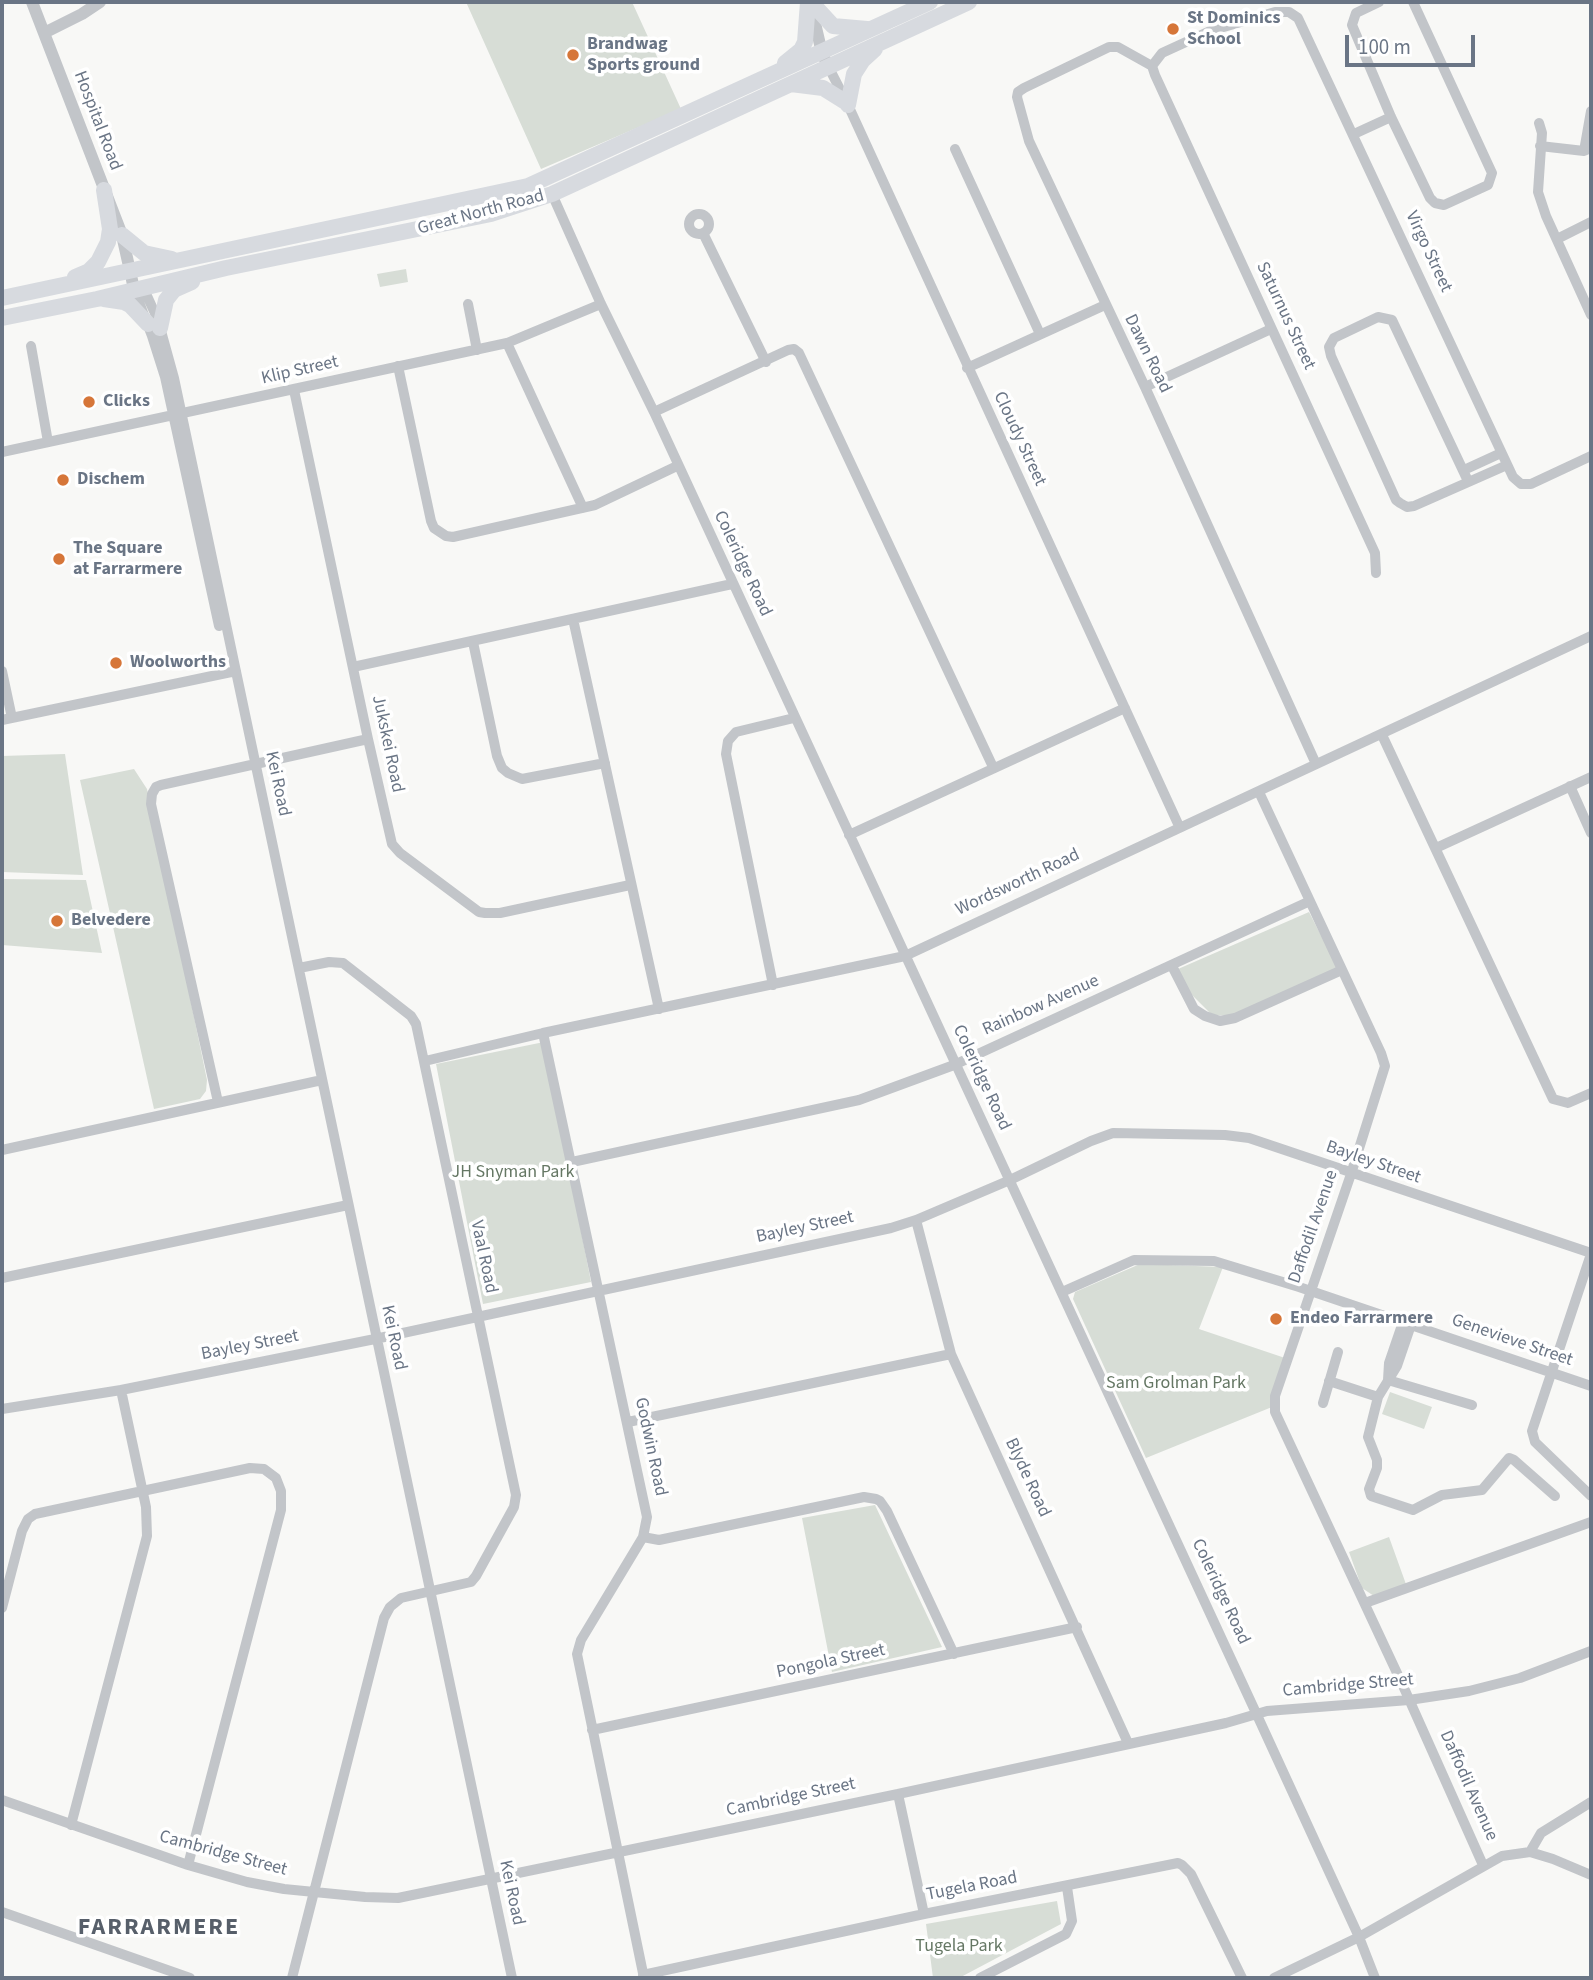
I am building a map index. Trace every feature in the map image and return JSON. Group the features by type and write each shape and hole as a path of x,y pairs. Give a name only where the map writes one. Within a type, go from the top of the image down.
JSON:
{"main road":[{"path":"790,84 817,86 847,104 854,74 878,36 833,26 810,2"},
{"path":"770,77 801,50 807,33 810,2"},
{"name":"Great North Road","path":"878,36 930,2"},
{"name":"Great North Road","path":"2,298 528,186 770,77 825,59 969,2"},
{"name":"Great North Road","path":"2,318 97,299 226,268 491,214 552,194 790,84 825,59"},
{"path":"57,286 89,271 104,253 110,229 104,190"},
{"path":"122,235 144,253 178,261"},
{"path":"97,299 124,302 154,326 166,300 174,290 226,268"}],"street":[{"name":"Hospital Road","path":"32,2 122,235 139,288"},
{"path":"44,33 100,2"},
{"path":"810,2 825,59"},
{"path":"1379,2 1356,13 1352,25 1391,117 1430,198 1435,203 1444,205 1488,184 1492,173 1413,2"},
{"name":"Virgo Street","path":"1154,71 1162,53 1210,31 1284,12 1289,12 1302,22 1517,482 1531,484 1591,456"},
{"name":"Dawn Road","path":"1154,71 1121,49 1112,47 1024,88 1017,95 1029,141 1317,764"},
{"name":"Cloudy Street","path":"825,59 1179,826"},
{"name":"Saturnus Street","path":"1154,71 1375,553 1376,573"},
{"path":"1540,146 1588,149 1591,111"},
{"path":"1354,134 1391,117"},
{"path":"1539,123 1542,133 1538,192 1591,315"},
{"path":"955,149 1040,334"},
{"name":"Coleridge Road","path":"552,194 1360,1937 1375,1978"},
{"path":"1556,239 1591,222"},
{"path":"703,233 766,362"},
{"name":"Kei Road","path":"139,288 154,326 165,377 177,414 207,578 242,706 512,1978"},
{"path":"468,304 477,350"},
{"name":"Klip Street","path":"2,452 507,343 601,304"},
{"path":"967,368 1105,305"},
{"path":"1466,475 1392,320 1378,317 1334,338 1329,347 1331,356 1396,500 1407,507 1414,506 1466,475 1502,453"},
{"path":"1145,387 1271,329"},
{"path":"507,343 583,508"},
{"path":"31,346 48,442"},
{"path":"654,412 793,349 805,363 993,767"},
{"path":"398,366 431,521 439,533 453,537 583,508 611,498 677,466"},
{"name":"Jukskei Road","path":"294,390 392,844 400,853 479,912 500,913 630,885"},
{"path":"1466,475 1507,465"},
{"path":"354,667 732,584"},
{"path":"573,619 659,1009"},
{"name":"Wordsworth Road","path":"425,1061 543,1033 905,956 1591,636"},
{"path":"472,642 502,768 522,779 606,763"},
{"path":"2,671 7,719 233,672"},
{"path":"849,835 1125,708"},
{"path":"773,985 726,754 728,741 736,732 794,718"},
{"path":"1382,735 1553,1099 1568,1103 1591,1093"},
{"path":"218,1102 151,804 152,794 156,787 161,785 368,739"},
{"path":"1436,848 1591,776"},
{"path":"1570,786 1591,833"},
{"name":"Daffodil Avenue","path":"1259,792 1385,1066 1274,1404 1483,1865"},
{"name":"Rainbow Avenue","path":"572,1162 844,1105 954,1065 1310,901"},
{"name":"Vaal Road","path":"292,1978 384,1618 390,1607 401,1598 464,1585 476,1576 515,1503 516,1491 416,1024 411,1016 342,963 328,962 299,968"},
{"path":"1172,966 1194,1009 1220,1021 1236,1018 1342,970"},
{"name":"Godwin Road","path":"543,1033 647,1517 643,1537 578,1649 577,1660 643,1976"},
{"path":"2,1150 322,1080"},
{"name":"Bayley Street","path":"2,1409 121,1390 376,1339 891,1228 1010,1180 1113,1133 1237,1136 1591,1253"},
{"path":"2,1278 348,1205"},
{"name":"Blyde Road","path":"916,1220 951,1354 1128,1743"},
{"path":"1591,1253 1532,1431 1535,1442 1591,1496"},
{"name":"Genevieve Street","path":"1062,1293 1134,1260 1198,1259 1224,1263 1591,1386"},
{"path":"1407,1324 1397,1366 1378,1397 1368,1437 1377,1460 1377,1468 1368,1492 1375,1499 1413,1510 1442,1495 1480,1492 1509,1458 1555,1496"},
{"path":"1322,1403 1338,1352"},
{"path":"628,1422 951,1354"},
{"path":"1388,1380 1472,1405"},
{"path":"1329,1381 1378,1397"},
{"path":"71,1825 147,1536 148,1520 143,1491 121,1390"},
{"path":"2,1608 22,1531 32,1516 250,1468 264,1469 271,1473 279,1485 281,1510 188,1865"},
{"path":"643,1537 659,1540 864,1497 876,1499 887,1511 954,1654"},
{"path":"1366,1603 1591,1522"},
{"name":"Pongola Street","path":"592,1730 1077,1627"},
{"name":"Cambridge Street","path":"2,1800 188,1865 247,1882 312,1892 398,1898 898,1794 1278,1709 1409,1700 1469,1691 1520,1678 1591,1651"},
{"path":"898,1794 924,1914"},
{"path":"1530,1853 1541,1833 1591,1802"},
{"path":"1274,1978 1360,1937 1502,1856 1530,1853 1553,1859 1591,1875"},
{"name":"Tugela Road","path":"643,1976 1172,1863 1182,1865 1191,1874 1242,1978"},
{"path":"980,1978 1066,1934 1072,1921 1067,1886"},
{"path":"2,1912 190,1978"}],"green space":[{"name":"Brandwag Sports ground","path":"466,2 632,2 681,109 541,169"},
{"path":"406,269 408,282 380,287 377,274"},
{"path":"65,754 83,875 2,872 2,756"},
{"path":"134,769 147,789 207,1080 206,1091 200,1099 154,1109 80,780"},
{"path":"2,879 86,880 102,953 2,945"},
{"path":"1309,912 1338,969 1237,1016 1212,1015 1190,993 1178,969"},
{"name":"JH Snyman Park","path":"544,1042 591,1282 483,1304 436,1064"},
{"name":"Sam Grolman Park","path":"1140,1264 1223,1267 1199,1329 1285,1358 1272,1407 1146,1458 1073,1299 1075,1292"},
{"path":"1390,1392 1432,1407 1424,1429 1382,1414"},
{"path":"875,1505 942,1647 832,1672 802,1518"},
{"path":"1389,1537 1407,1587 1377,1598 1362,1588 1349,1552"},
{"name":"Tugela Park","path":"1057,1901 1061,1924 959,1978 933,1978 926,1924"}],"place":[{"name":"St Dominics School","path":"1173,29"},
{"name":"Brandwag Sports ground","path":"573,55"},
{"name":"Clicks","path":"89,402"},
{"name":"Dischem","path":"63,480"},
{"name":"The Square at Farrarmere","path":"59,559"},
{"name":"Woolworths","path":"116,663"},
{"name":"Belvedere","path":"57,921"},
{"name":"Endeo Farrarmere","path":"1276,1319"}],"district":[{"name":"FARRARMERE","path":"159,1929"}]}
